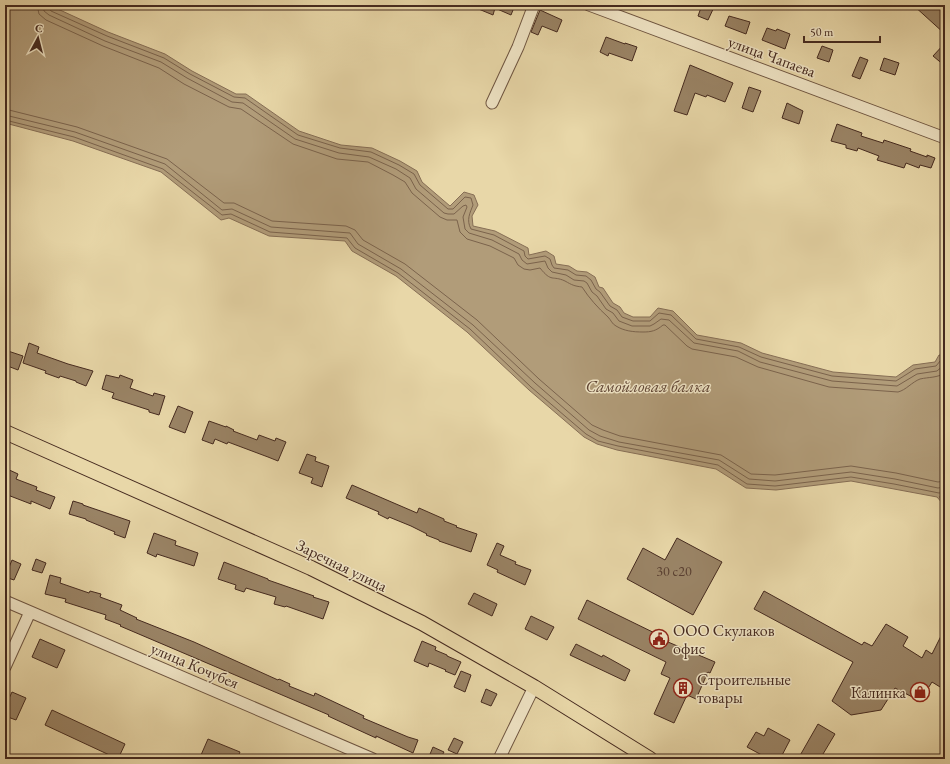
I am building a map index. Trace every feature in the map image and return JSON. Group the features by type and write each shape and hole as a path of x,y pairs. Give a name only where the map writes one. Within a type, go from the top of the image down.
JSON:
{"main road":[{"name":"Заречная улица","path":"5,432 311,568 422,623 534,687 650,759"}],"street":[{"path":"492,103 518,46 534,5"},
{"name":"улица Чапаева","path":"589,5 945,138"},
{"name":"улица Кочубея","path":"5,601 373,759"},
{"path":"5,667 30,612"},
{"path":"499,759 534,687"}],"water":[{"name":"Самойловая балка","path":"5,5 49,5 108,32 165,54 192,71 236,94 246,94 299,131 341,145 372,148 400,161 417,171 422,182 450,206 464,192 474,195 478,205 472,216 473,226 495,231 528,248 529,255 546,251 554,256 556,264 569,266 577,271 587,272 595,277 599,287 603,288 613,303 620,307 624,313 633,317 650,317 658,308 673,311 697,335 741,343 762,353 833,372 896,377 913,365 935,362 939,355 945,355 945,496 939,497 945,498 945,504 943,504 937,497 851,481 776,490 746,488 716,469 617,450 597,444 584,437 529,390 467,332 396,276 352,251 345,241 269,236 229,218 221,220 161,172 73,141 5,123"}],"building":[{"path":"469,5 515,5 511,15 495,8 493,15"},
{"path":"702,5 715,5 708,20 698,16"},
{"path":"913,5 936,5 945,13 945,34"},
{"path":"540,10 562,20 557,32 542,26 538,35 531,32"},
{"path":"729,16 750,22 746,34 725,26"},
{"path":"767,28 776,31 777,29 790,34 785,49 762,40"},
{"path":"606,37 637,47 632,61 609,53 608,56 600,52"},
{"path":"945,43 945,66 933,56"},
{"path":"822,46 833,50 829,62 817,58"},
{"path":"860,57 868,60 860,79 852,76"},
{"path":"884,58 899,63 895,75 880,70"},
{"path":"690,65 733,83 725,102 707,95 706,97 695,93 687,115 674,111"},
{"path":"749,87 761,91 753,112 742,108"},
{"path":"787,103 803,111 799,124 782,118"},
{"path":"837,124 862,133 861,136 883,143 884,140 911,149 910,151 927,157 927,155 935,158 931,168 920,165 919,168 906,163 904,168 877,160 879,156 858,148 857,151 846,148 846,145 831,141"},
{"path":"29,343 39,347 37,353 93,371 86,386 76,381 60,376 59,378 45,373 46,371 23,363"},
{"path":"5,350 23,356 18,370 5,365"},
{"path":"106,375 119,378 120,375 133,380 130,388 153,396 154,393 165,396 159,415 149,412 149,410 112,398 114,393 102,389"},
{"path":"178,406 193,412 185,433 169,427"},
{"path":"209,421 226,426 234,430 233,431 257,440 259,435 275,441 276,438 286,442 278,461 228,442 227,444 215,439 213,444 202,440"},
{"path":"307,454 316,457 315,461 329,466 322,487 311,483 313,478 299,473"},
{"path":"5,468 18,474 16,479 37,487 36,490 55,497 50,509 31,501 31,504 5,494"},
{"path":"352,485 417,513 419,508 444,519 444,521 457,526 456,527 477,534 471,552 439,541 411,526 389,517 388,519 378,514 379,512 346,498"},
{"path":"73,501 130,521 125,538 114,534 115,532 86,519 69,514"},
{"path":"154,533 176,541 175,545 198,553 194,566 157,554 156,557 147,553"},
{"path":"677,538 722,562 693,615 627,579 643,548 665,560"},
{"path":"497,543 504,546 500,555 516,562 515,564 531,570 525,585 497,572 498,570 487,565"},
{"path":"36,559 46,563 42,573 32,570"},
{"path":"12,560 21,564 14,580 5,577"},
{"path":"224,562 329,602 323,619 286,606 274,604 276,597 246,588 244,592 235,589 236,585 218,579"},
{"path":"50,575 61,578 60,583 89,593 90,591 101,594 100,597 122,605 120,610 137,618 136,619 194,642 278,680 279,679 290,684 289,686 314,696 315,693 364,716 363,718 418,740 413,753 376,736 376,738 328,716 329,715 120,626 121,625 105,619 106,615 65,602 66,599 45,594"},
{"path":"764,591 862,645 864,642 872,646 886,624 908,637 903,646 922,658 926,650 932,654 945,628 945,690 932,682 920,701 895,688 881,710 851,715 832,701 853,662 754,609"},
{"path":"474,593 497,604 492,616 468,604"},
{"path":"587,600 669,640 668,642 715,662 710,673 708,672 696,699 687,695 674,723 654,714 670,678 661,674 666,662 578,619"},
{"path":"531,616 554,627 547,640 525,629"},
{"path":"40,639 65,650 57,668 32,657"},
{"path":"422,641 436,647 435,650 461,662 455,675 429,663 428,667 414,661"},
{"path":"576,644 602,657 603,655 630,670 625,681 570,655"},
{"path":"461,671 471,675 465,692 454,687"},
{"path":"486,689 497,694 491,706 481,702"},
{"path":"12,692 26,698 16,720 5,716 5,707"},
{"path":"52,710 125,744 118,759 45,725"},
{"path":"818,724 835,734 820,759 798,759"},
{"path":"768,728 790,740 780,759 769,759 747,747 756,732 764,736"},
{"path":"454,738 463,742 457,754 448,750"},
{"path":"208,739 240,752 237,759 210,759 201,755"},
{"path":"433,747 444,752 440,759 428,759"}],"place":[{"name":"ООО Скулаков офис","path":"659,639"},
{"name":"Строительные товары","path":"683,688"},
{"name":"Калинка","path":"920,692"}]}
